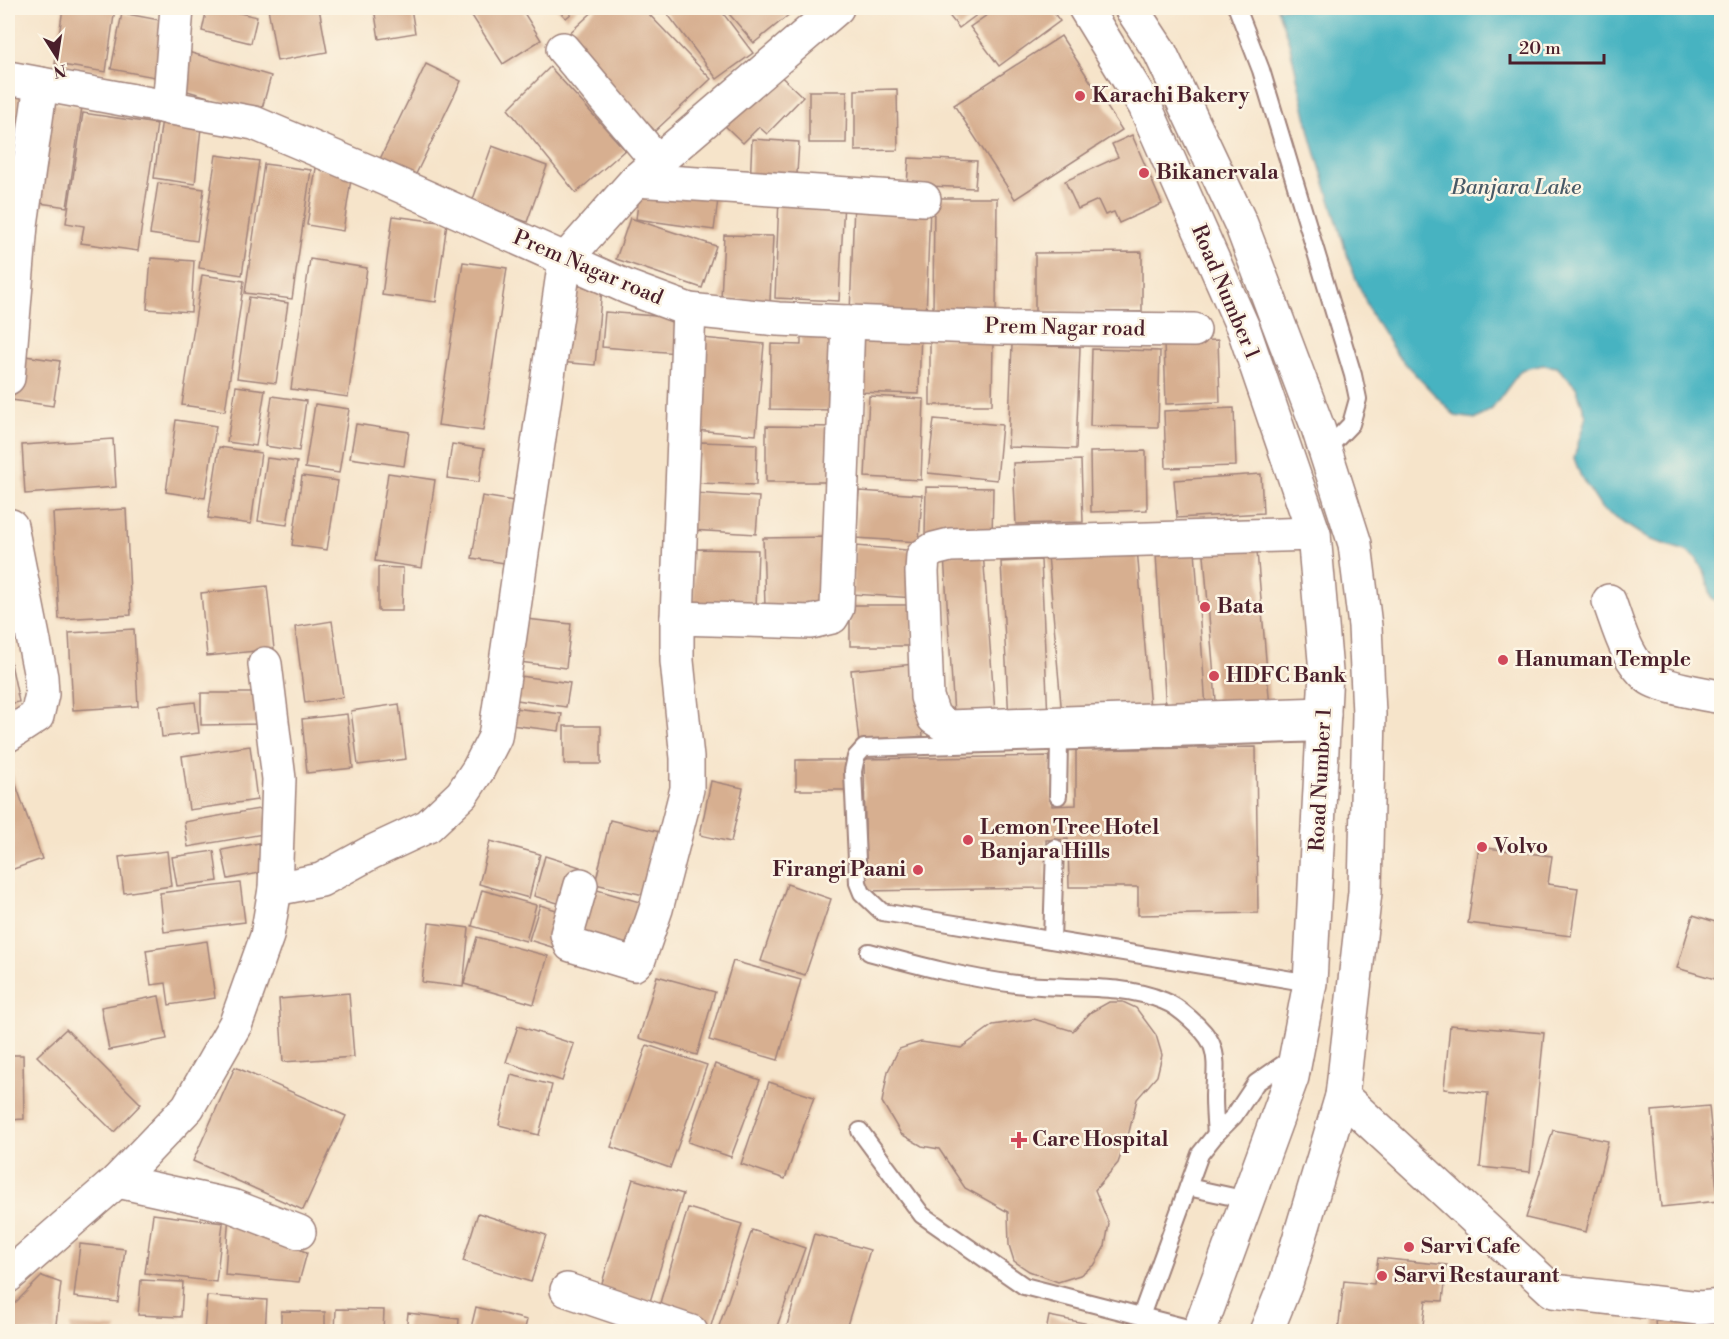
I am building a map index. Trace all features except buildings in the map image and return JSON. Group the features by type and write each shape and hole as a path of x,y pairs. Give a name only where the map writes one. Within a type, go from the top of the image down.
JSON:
{"street":[{"path":"169,108 177,8"},
{"path":"275,889 321,880 370,853 428,826 462,794 478,771 495,737 565,260 647,171 837,8"},
{"name":"Road Number 1","path":"1085,8 1145,106 1244,330 1314,534 1326,672 1310,983 1292,1077 1199,1331"},
{"name":"Road Number 1","path":"1131,8 1160,52 1241,224 1326,450 1355,544 1365,626 1369,714 1365,892 1342,1096 1287,1280 1266,1332"},
{"path":"562,50 647,171 924,199"},
{"name":"Prem Nagar road","path":"8,78 254,123 627,287 689,310 778,319 848,322 1003,328 1194,330"},
{"path":"8,378 14,224 41,84"},
{"path":"581,885 567,934 571,945 634,964 639,959 656,909 687,789 687,758 677,661 677,618 689,310"},
{"path":"677,618 811,622 832,617 837,608 848,322"},
{"path":"8,735 38,716 42,694 41,677 11,526"},
{"path":"1314,534 950,545 934,549 923,556 922,572 927,697 934,718 948,727 1324,724"},
{"path":"1609,601 1631,657 1651,680 1696,693 1722,697"},
{"path":"8,1276 117,1181 188,1107 236,1023 267,936 275,889 279,779 266,664"},
{"path":"1342,1096 1553,1291 1699,1308 1722,1306"},
{"path":"117,1181 163,1189 232,1206 299,1232"},
{"path":"567,1290 691,1332"}],"lane":[{"path":"1238,8 1261,70 1353,375 1358,399 1351,424 1326,450"},
{"path":"1310,983 882,912 867,900 858,883 854,771 856,757 864,748 1059,742 1324,724"},
{"path":"1058,796 1059,742"},
{"path":"1052,940 1055,848"},
{"path":"868,952 947,973 1016,984 1118,988 1166,1001 1198,1026 1211,1044 1216,1068 1214,1096 1216,1134"},
{"path":"1141,1316 1200,1154 1234,1116 1256,1083 1296,1056"},
{"path":"860,1131 922,1215 1024,1286 1199,1331"},
{"path":"1188,1186 1247,1200"}],"water":[{"name":"Banjara Lake","path":"1277,8 1721,8 1721,604 1712,598 1705,574 1696,558 1686,551 1648,539 1602,509 1581,477 1574,458 1586,416 1576,387 1557,367 1543,365 1521,370 1492,409 1476,419 1455,416 1397,355 1371,314 1351,267 1312,141 1289,42"}],"place":[{"name":"Karachi Bakery","path":"1080,96"},
{"name":"Bikanervala","path":"1144,173"},
{"name":"Bata","path":"1205,607"},
{"name":"Hanuman Temple","path":"1503,660"},
{"name":"HDFC Bank","path":"1214,676"},
{"name":"Lemon Tree Hotel Banjara Hills","path":"968,840"},
{"name":"Volvo","path":"1482,847"},
{"name":"Firangi Paani","path":"918,870"},
{"name":"Care Hospital","path":"1019,1140"},
{"name":"Sarvi Cafe","path":"1409,1247"},
{"name":"Sarvi Restaurant","path":"1382,1276"}]}
